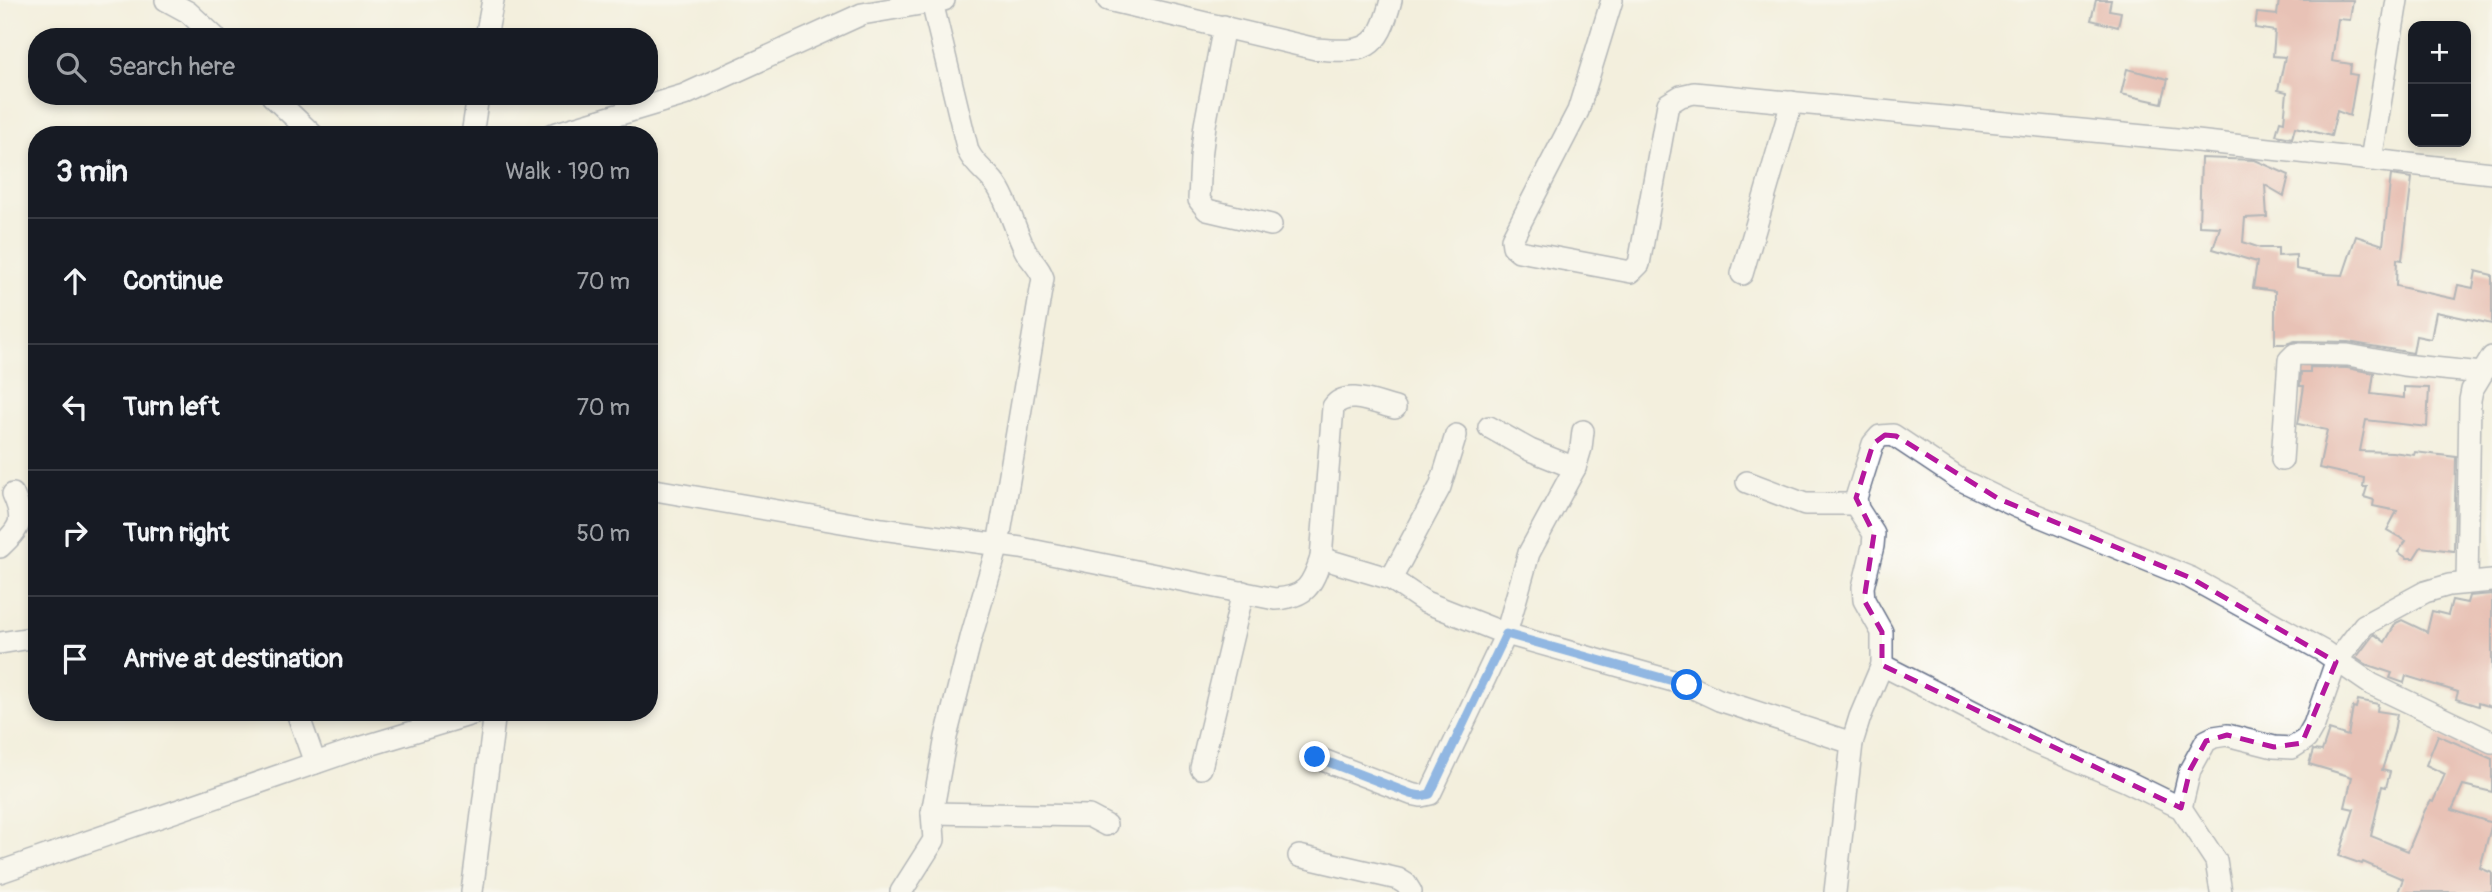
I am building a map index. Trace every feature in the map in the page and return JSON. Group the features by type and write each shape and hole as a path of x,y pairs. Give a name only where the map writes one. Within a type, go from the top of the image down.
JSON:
{"street":[{"path":"166,0 188,12 205,28"},
{"path":"488,28 493,0"},
{"path":"1108,0 1316,49 1360,50 1372,43 1380,32 1391,0"},
{"path":"1612,0 1578,111 1512,239 1513,246 1520,251 1631,272 1639,264 1668,104 1681,96 1695,93 2492,173"},
{"path":"2371,160 2396,0"},
{"path":"658,103 684,95 861,7 938,1 968,151 978,168 999,190 1026,253 1039,268 1043,278 999,545 972,634 946,737 932,813 934,840 901,892"},
{"path":"1224,26 1205,125 1199,200 1201,206 1208,210 1271,225"},
{"path":"1742,274 1791,102"},
{"path":"281,105 304,126"},
{"path":"473,126 477,105"},
{"path":"580,126 650,105"},
{"path":"2282,460 2289,360 2295,354 2348,355 2403,365 2487,365 2470,400 2467,583"},
{"path":"658,491 883,529 999,545 1275,598 1296,595 1311,584 1321,558 1333,407 1340,400 1355,398 1395,408"},
{"path":"1489,427 1530,450 1575,468"},
{"path":"1315,757 1411,794 1430,794 1506,634 1530,552 1575,468 1583,431"},
{"path":"1391,579 1440,487 1456,435"},
{"path":"1835,892 1852,743 1882,664 1882,632 1864,600 1863,587 1874,534 1856,504 1873,444 1880,436 1893,435 1969,484 2008,503 2191,578 2323,651 2371,684 2492,742"},
{"path":"1747,482 1805,504 1856,504"},
{"path":"0,547 19,527 22,519 13,494"},
{"path":"1321,558 1391,579 1425,601 1506,634 1687,685 1719,701 1852,743"},
{"path":"2181,807 2190,770 2206,741 2227,735 2274,747 2292,748 2306,739 2314,725 2336,662 2364,625 2425,592 2449,585 2492,581"},
{"path":"1201,768 1243,592"},
{"path":"0,643 28,638"},
{"path":"1882,664 2033,742 2181,807 2216,861 2221,892"},
{"path":"300,721 315,763"},
{"path":"0,872 315,763 450,721"},
{"path":"472,892 494,721"},
{"path":"932,813 1089,816 1106,825"},
{"path":"1299,856 1398,879 1406,884 1411,892"}],"highlighted area":[{"path":"1885,435 1896,436 1999,499 2191,578 2336,662 2302,743 2274,747 2227,735 2206,741 2190,770 2181,808 1882,665 1882,632 1864,600 1874,534 1856,498 1873,444"}],"building":[{"path":"2096,0 2111,0 2109,10 2121,12 2118,27 2091,20"},
{"path":"2279,0 2353,0 2350,20 2338,19 2332,61 2351,64 2350,74 2357,75 2350,116 2337,111 2331,136 2295,127 2292,138 2276,135 2280,121 2284,122 2287,92 2278,90 2285,57 2273,56 2275,31 2255,28 2257,13 2277,15"},
{"path":"2127,69 2168,79 2162,103 2121,94"},
{"path":"2201,158 2255,160 2289,175 2284,196 2265,185 2267,217 2245,218 2243,242 2260,248 2278,248 2278,256 2296,255 2296,269 2324,274 2343,275 2356,236 2383,245 2391,175 2412,178 2402,260 2397,259 2396,286 2455,299 2458,285 2473,288 2476,271 2492,275 2492,324 2436,312 2431,339 2416,336 2413,353 2348,342 2295,341 2275,344 2275,291 2253,288 2257,262 2213,249 2220,227 2199,226"},
{"path":"2310,367 2347,368 2374,373 2371,394 2404,398 2404,387 2429,388 2427,427 2366,420 2360,451 2414,455 2415,452 2456,457 2454,551 2421,547 2414,558 2407,558 2398,552 2406,541 2387,530 2397,511 2373,506 2374,500 2364,497 2367,487 2363,487 2364,478 2319,468 2327,430 2298,424 2304,386 2300,386 2301,372 2310,372"},
{"path":"2492,594 2492,707 2456,699 2458,692 2406,676 2404,683 2390,678 2392,673 2356,658 2374,634 2385,642 2396,623 2402,620 2427,632 2432,611 2448,615 2452,600 2467,603 2469,596"},
{"path":"2358,700 2378,704 2377,711 2397,714 2382,770 2390,772 2386,787 2382,786 2371,836 2408,851 2425,810 2431,801 2433,802 2445,774 2426,765 2438,735 2492,759 2492,792 2463,785 2452,810 2492,823 2480,868 2492,873 2492,892 2398,892 2403,879 2363,862 2362,864 2339,856 2354,809 2345,807 2352,777 2309,764 2313,750 2322,751 2329,730 2348,736 2353,707 2356,708"}],"route":[{"path":"1315,757 1411,794 1430,794 1506,634 1687,685"}]}
